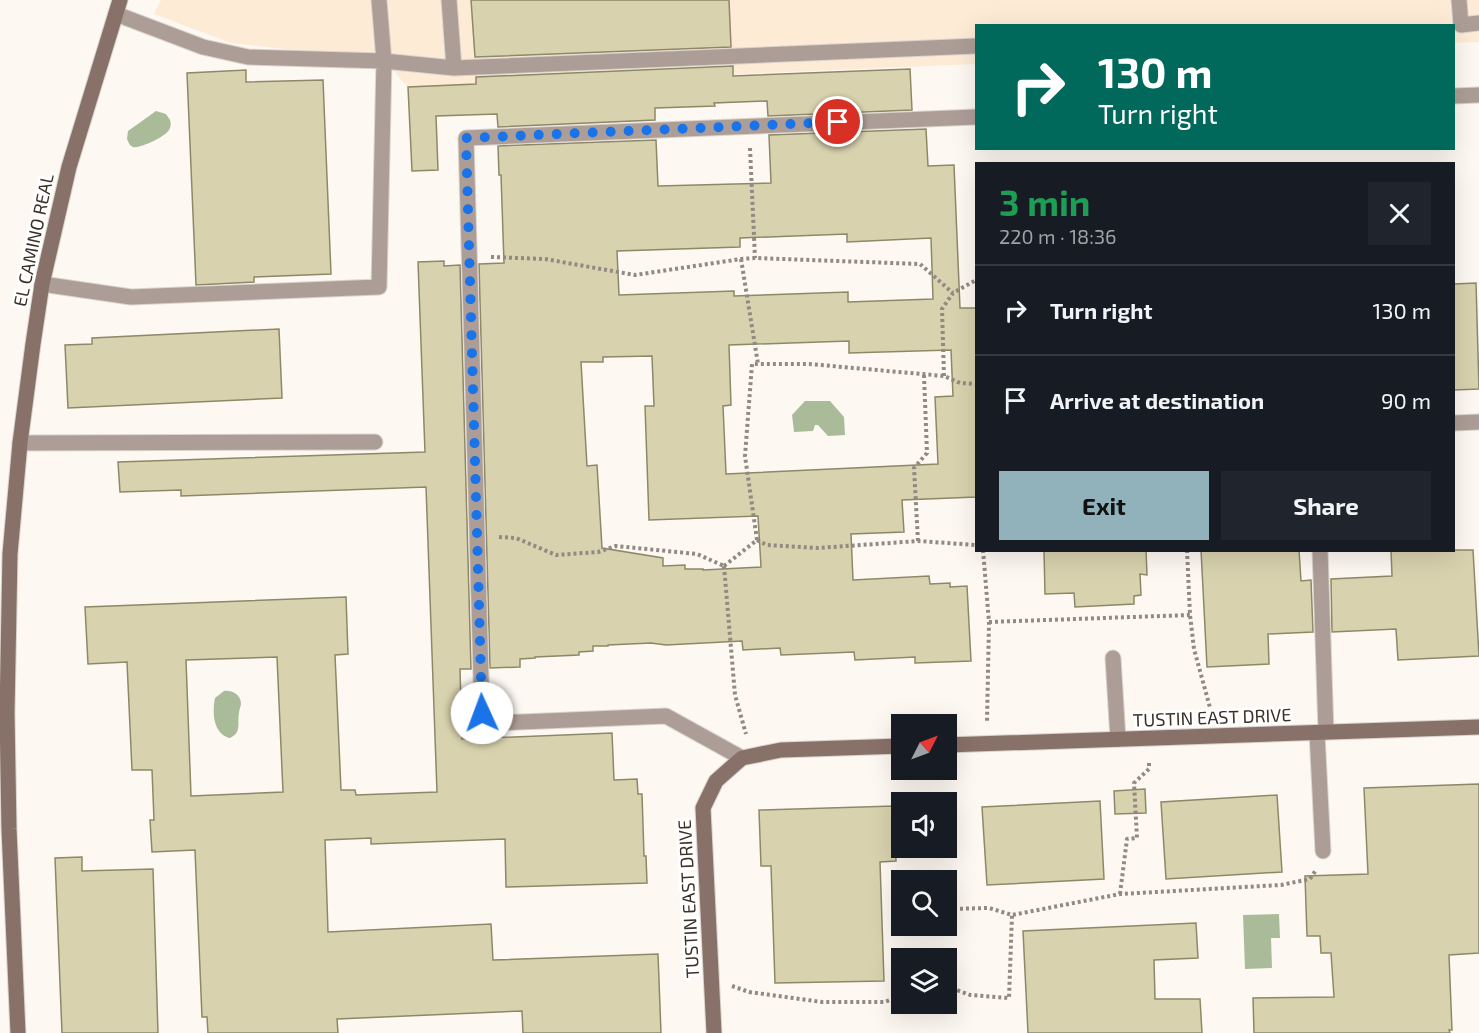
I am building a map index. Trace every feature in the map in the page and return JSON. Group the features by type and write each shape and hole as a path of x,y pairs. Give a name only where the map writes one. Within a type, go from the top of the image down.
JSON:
{"main road":[{"name":"EL CAMINO REAL","path":"18,1033 9,829 7,714 10,554 20,443 42,284 69,167 118,7"},
{"name":"TUSTIN EAST DRIVE","path":"957,745 1479,727"},
{"name":"TUSTIN EAST DRIVE","path":"714,1033 703,808 716,781 747,757 781,750 891,746"}],"lane":[{"path":"42,284 131,297 379,287 384,61 379,0"},
{"path":"449,0 454,68"},
{"path":"1454,24 1459,0"},
{"path":"118,7 203,47 248,57 384,61 454,68 975,46"},
{"path":"1455,25 1479,23"},
{"path":"1455,96 1479,95"},
{"path":"747,757 666,716 497,723 482,713 466,138 975,117"},
{"path":"1455,423 1479,422"},
{"path":"20,443 375,442"},
{"path":"1320,552 1323,850"},
{"path":"1113,658 1118,739"}],"path":[{"path":"749,126 755,258"},
{"path":"469,257 545,259 635,275 755,258 920,264 953,293"},
{"path":"741,259 758,364"},
{"path":"944,376 942,309 953,293 975,281"},
{"path":"757,540 745,456 752,364 809,364 944,376 960,382 975,384"},
{"path":"918,541 914,468 927,453 924,375"},
{"path":"477,537 516,538 556,555 598,552 616,546 697,554 724,566"},
{"path":"724,566 757,540"},
{"path":"757,540 767,544 818,549 918,541 975,544"},
{"path":"983,552 989,622 987,744"},
{"path":"1187,552 1194,649 1217,736"},
{"path":"724,566 735,695 747,757"},
{"path":"989,622 1190,615"},
{"path":"1120,894 1127,839 1137,838 1134,783 1149,769 1150,738"},
{"path":"957,909 988,908 1012,915 1120,894 1281,885 1310,879 1318,868 1323,850"},
{"path":"957,990 970,995 1009,998 1012,915"},
{"path":"712,980 749,992 822,1002 884,1002 891,1000"}],"shaded area":[{"path":"161,0 1479,0 1479,42 1455,43 1455,24 975,24 975,64 408,88 385,60 231,43 154,14"},
{"path":"156,111 166,114 171,122 169,130 147,144 133,147 127,139 128,131"},
{"path":"805,401 830,401 844,417 845,435 828,436 818,425 815,425 813,431 794,432 792,415"},
{"path":"224,691 235,693 241,704 238,731 230,738 220,732 214,716 215,698"},
{"path":"1279,914 1280,938 1271,938 1272,968 1245,969 1243,915"}],"building":[{"path":"471,0 729,0 731,47 475,57"},
{"path":"733,66 733,76 910,69 912,110 768,116 767,101 714,103 715,106 655,108 655,120 498,127 497,114 436,116 438,170 412,171 408,87 476,84 476,77"},
{"path":"246,70 246,82 323,80 331,274 254,277 254,282 196,285 187,73"},
{"path":"926,129 928,166 954,165 960,308 975,308 975,497 902,500 904,532 851,534 853,580 929,576 930,584 950,583 950,587 967,586 971,661 915,663 915,657 855,660 854,652 781,655 780,648 743,650 742,641 593,646 593,651 579,652 579,655 520,659 520,667 490,668 479,264 504,263 498,146 656,140 658,186 771,183 769,135","holes":["847,234 847,242 931,238 933,299 848,302 848,292 734,296 734,291 619,295 617,251 740,247 740,238","849,341 849,353 951,350 953,396 935,397 938,464 726,474 723,406 731,405 729,345","652,356 654,406 645,406 649,520 758,516 761,567 685,569 685,565 663,566 663,558 602,548 597,465 587,466 581,362 603,362 603,357"]},
{"path":"444,261 444,266 460,265 471,669 460,669 462,739 612,733 614,780 637,779 638,794 642,794 647,883 506,887 505,839 371,844 371,838 325,840 328,932 491,924 493,960 658,954 661,1033 523,1033 522,1011 337,1019 338,1033 208,1033 207,1017 202,1017 195,850 152,852 150,820 154,820 152,770 132,770 127,662 88,664 85,607 346,597 348,654 335,655 341,790 355,790 356,795 437,792 426,487 181,496 181,490 120,492 118,462 425,452 418,262","holes":["277,657 283,792 191,796 186,660"]},
{"path":"1476,283 1479,389 1455,390 1455,284"},
{"path":"279,329 282,398 68,408 65,345 92,344 92,338"},
{"path":"1473,550 1479,656 1398,660 1396,629 1332,632 1331,579 1392,576 1391,552"},
{"path":"1044,552 1146,552 1147,575 1140,574 1141,595 1134,596 1134,604 1075,607 1074,593 1045,594"},
{"path":"1201,552 1299,552 1301,581 1311,580 1313,632 1268,634 1269,664 1207,667"},
{"path":"1479,784 1479,953 1449,955 1452,1030 1449,1030 1450,1033 1254,1033 1253,998 1334,997 1331,953 1321,953 1320,936 1307,936 1305,876 1368,874 1364,788"},
{"path":"1145,789 1146,813 1115,814 1114,791"},
{"path":"1277,795 1282,872 1166,879 1161,802"},
{"path":"1100,801 1104,879 987,885 982,807"},
{"path":"891,806 891,858 896,858 896,861 880,862 884,981 775,983 771,866 761,866 759,810"},
{"path":"82,857 82,871 153,869 158,1033 62,1033 55,858"},
{"path":"1196,923 1198,958 1154,960 1155,999 1200,999 1202,1033 1028,1033 1023,931"}],"route":[{"path":"482,713 466,138 838,122"}]}
